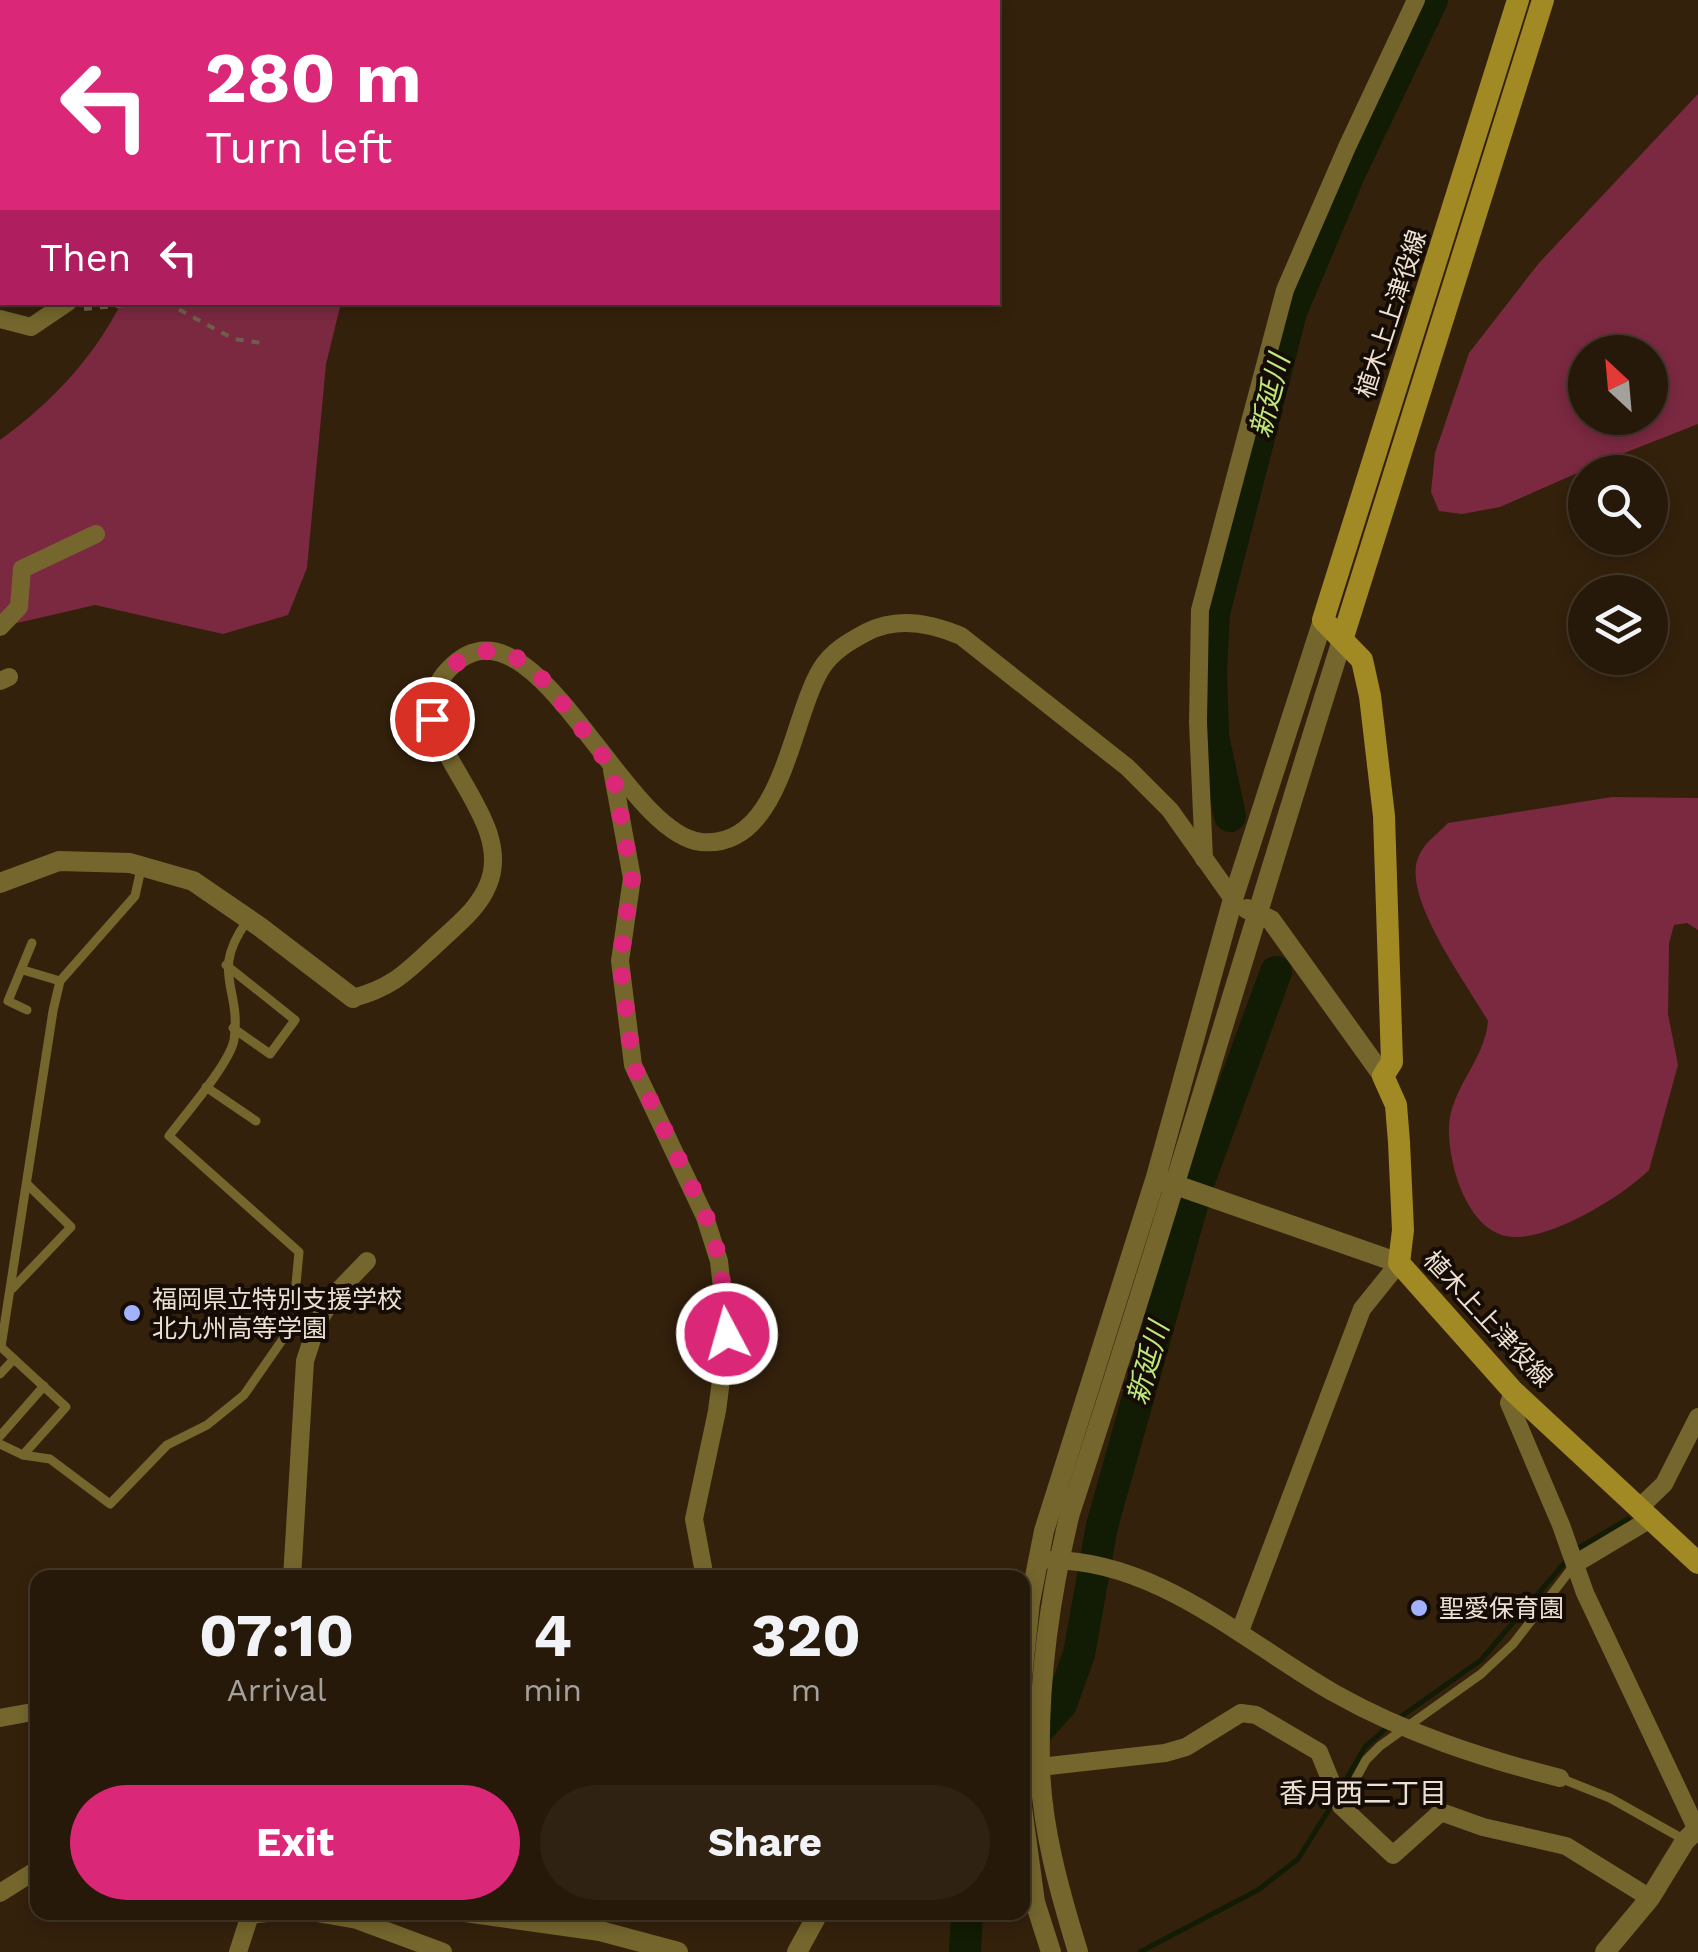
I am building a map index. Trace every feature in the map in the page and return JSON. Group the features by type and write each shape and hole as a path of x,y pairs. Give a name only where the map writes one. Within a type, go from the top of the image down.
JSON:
{"main road":[{"name":"植木上上津役線","path":"1518,0 1323,620 1362,660 1384,816 1392,1062 1383,1076 1396,1105 1398,1124 1403,1230 1398,1263 1512,1390 1698,1563"},
{"name":"植木上上津役線","path":"1343,637 1543,0"}],"street":[{"path":"1204,860 1198,722 1200,610 1286,290 1347,146 1416,0"},
{"path":"0,319 31,327 64,305"},
{"path":"0,627 19,607 22,569 96,534"},
{"path":"1078,1952 1031,1766 1042,1686 1048,1560 1068,1447 1156,1177 1233,899 1323,620"},
{"path":"0,883 59,861 130,863 192,880 352,998 381,991 474,909 488,884 495,860 490,835 476,802 432,719 434,695 446,671 467,655 493,650 514,656 549,686 612,768 669,830 700,842 723,839 748,829 767,806 821,669 842,645 878,626 932,623 962,636 1127,766 1170,810 1233,899 1270,920 1383,1076"},
{"path":"1030,1596 1070,1513 1176,1185 1343,637"},
{"path":"612,768 632,878 620,961 633,1065 706,1216 720,1260 727,1334 694,1518 704,1570"},
{"path":"1156,1177 1398,1263 1362,1309 1240,1630"},
{"path":"293,1570 306,1360 318,1321 339,1289 367,1261"},
{"path":"1512,1390 1509,1403 1586,1593 1695,1833 1607,1951"},
{"path":"1575,1564 1646,1512 1698,1418"},
{"path":"1048,1560 1108,1565 1144,1580 1240,1630 1331,1691 1404,1729 1560,1778"},
{"path":"0,1718 30,1712"},
{"path":"1031,1766 1165,1753 1186,1746 1241,1712 1256,1714 1319,1752 1341,1806 1393,1855 1441,1812 1566,1846 1650,1898"},
{"path":"1030,1865 1035,1902 1050,1952"},
{"path":"0,1893 30,1874"},
{"path":"238,1952 248,1920"},
{"path":"357,1920 443,1952"},
{"path":"522,1920 600,1931 678,1952"},
{"path":"796,1952 814,1920"}],"lane":[{"path":"24,1455 66,1407 1,1347 53,1011 60,980 135,896 142,866"},
{"path":"0,1444 24,1455 50,1459 110,1504 167,1445 207,1425 244,1395 292,1326 299,1252 169,1136 234,1043 226,964 234,940 248,919"},
{"path":"27,1010 8,1001 32,943"},
{"path":"226,964 295,1020 270,1054 234,1028"},
{"path":"22,970 60,980"},
{"path":"206,1088 256,1122"},
{"path":"10,1291 71,1227 27,1184"},
{"path":"0,1374 14,1359"},
{"path":"0,1436 44,1386"},
{"path":"1341,1806 1366,1760 1481,1674 1513,1644 1575,1564"},
{"path":"1560,1778 1695,1833"}],"path":[{"path":"69,305 75,310 130,305"},
{"path":"169,305 234,338 262,343"}],"shaded area":[{"path":"1698,94 1698,424 1619,455 1568,455 1568,477 1500,507 1462,514 1439,511 1431,492 1435,453 1469,353 1539,263"},
{"path":"120,305 341,305 326,364 307,568 288,615 223,634 95,605 0,627 0,440 69,379"},
{"path":"1612,797 1698,798 1698,930 1687,923 1674,925 1669,943 1668,1014 1678,1065 1649,1170 1621,1193 1561,1226 1522,1237 1506,1236 1492,1230 1470,1207 1452,1158 1451,1113 1481,1049 1488,1021 1428,918 1419,895 1418,858 1448,823"}],"waterway":[{"name":"新延川","path":"1230,816 1213,736 1214,613 1291,312 1350,172 1432,0"},
{"name":"新延川","path":"1030,1739 1061,1704 1079,1654 1102,1526 1198,1184 1276,972"},
{"path":"1575,1550 1628,1519"},
{"path":"1399,1718 1481,1660 1568,1559"},
{"path":"1340,1790 1365,1747 1390,1725"},
{"path":"1140,1952 1258,1890 1298,1859 1335,1800"},
{"name":"新延川","path":"965,1952 967,1920"}],"place":[{"name":"福岡県立特別支援学校 北九州高等学園","path":"132,1313"},
{"name":"聖愛保育園","path":"1419,1608"}],"district":[{"name":"香月西二丁目","path":"1363,1793"}],"route":[{"path":"432,719 434,695 446,671 467,655 493,650 514,656 532,669 612,768 632,878 620,961 633,1065 706,1216 720,1260 727,1334"}]}
